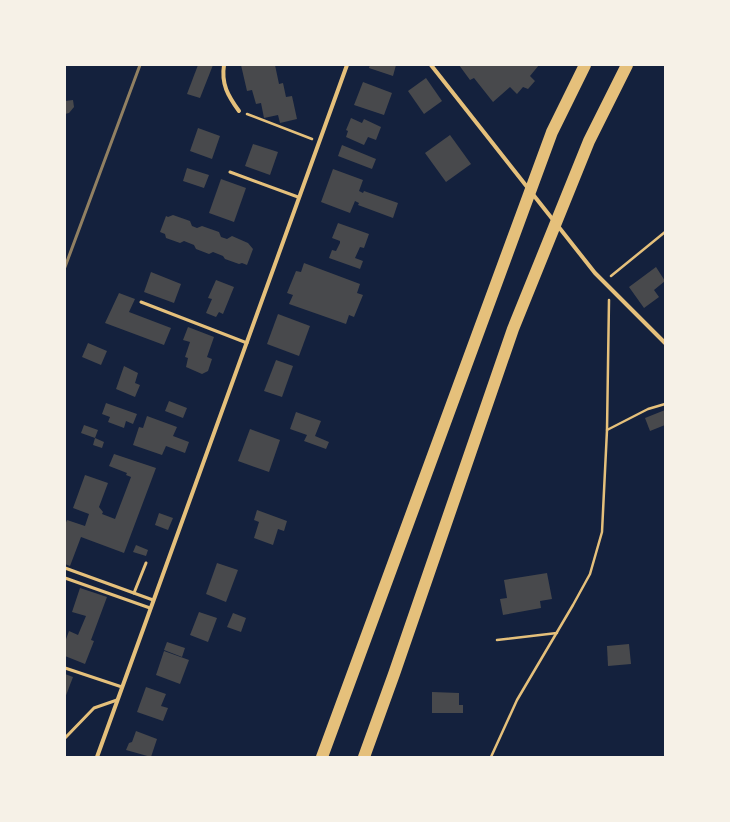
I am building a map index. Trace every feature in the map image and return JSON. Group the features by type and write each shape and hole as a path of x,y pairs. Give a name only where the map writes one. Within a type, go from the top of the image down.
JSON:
{"highway":[{"path":"322,757 552,132 585,65"},
{"path":"364,757 513,329 589,141 627,65"}],"street":[{"path":"224,65 222,77 227,94 239,111"},
{"path":"97,757 247,343 318,141 347,65"},
{"path":"431,65 595,273 665,343"}],"lane":[{"path":"230,172 298,197"},
{"path":"141,302 247,343"},
{"path":"134,593 146,563"},
{"path":"65,568 153,600"},
{"path":"65,578 150,608"},
{"path":"65,668 122,687"},
{"path":"65,738 94,708 117,700"}],"path":[{"path":"239,111 318,141"},
{"path":"604,282 665,232"},
{"path":"491,757 516,700 590,574 602,532 607,430 610,289"},
{"path":"607,430 648,409 665,404"},
{"path":"497,640 557,632"}],"building":[{"path":"198,65 213,65 200,98 187,94"},
{"path":"241,65 275,65 279,84 283,83 286,97 292,96 297,119 280,123 278,115 264,118 261,103 256,104 252,90 247,91"},
{"path":"370,65 396,65 393,76 369,68"},
{"path":"459,65 539,65 530,76 535,81 528,89 523,87 517,94 510,87 493,102 474,78 470,80"},
{"path":"426,78 442,101 424,114 408,91"},
{"path":"363,82 392,93 384,115 354,105"},
{"path":"73,100 74,107 69,113 65,114 65,101"},
{"path":"351,118 362,123 364,119 381,127 376,140 368,137 364,145 346,137 348,131 346,130"},
{"path":"198,128 220,136 212,159 190,151"},
{"path":"450,135 471,164 446,182 425,153"},
{"path":"253,144 278,152 270,175 245,166"},
{"path":"342,145 376,159 372,169 338,156"},
{"path":"187,168 209,175 204,188 183,181"},
{"path":"333,169 363,180 359,191 363,193 364,191 398,203 393,218 358,205 359,203 355,201 350,213 321,202"},
{"path":"221,179 246,188 234,222 209,213"},
{"path":"173,215 190,221 192,226 197,228 202,226 219,232 221,237 227,239 232,236 248,243 253,249 247,265 225,259 223,256 213,252 209,254 196,249 194,245 184,241 180,243 166,238 165,234 160,232 166,216 168,217"},
{"path":"338,223 369,234 364,248 360,247 355,258 363,261 360,269 329,258 332,250 336,251 340,243 340,241 332,238"},
{"path":"304,263 360,284 357,293 363,295 354,317 349,315 346,324 289,304 293,295 287,293 296,271 301,272"},
{"path":"656,267 665,281 654,290 659,297 644,308 629,287"},
{"path":"151,272 181,284 174,303 144,292"},
{"path":"216,280 234,287 223,314 219,312 216,317 206,313 212,299 208,298"},
{"path":"119,293 135,299 129,312 171,328 164,345 105,323"},
{"path":"278,314 310,326 299,356 267,344"},
{"path":"188,327 214,337 207,357 212,359 208,371 202,374 186,367 188,358 185,357 190,342 183,340"},
{"path":"88,343 107,351 101,365 82,357"},
{"path":"276,360 293,366 282,397 264,391"},
{"path":"124,366 138,373 135,383 140,385 135,397 116,389"},
{"path":"169,401 187,408 183,418 165,411"},
{"path":"106,403 137,414 133,424 126,421 124,428 108,422 110,417 102,414"},
{"path":"665,410 665,425 650,431 645,418"},
{"path":"296,412 321,421 315,436 329,442 326,449 304,441 307,435 290,429"},
{"path":"147,416 177,427 173,436 189,442 185,453 166,446 162,455 133,445 139,427 143,428"},
{"path":"84,425 98,430 95,438 81,433"},
{"path":"250,429 280,440 269,472 238,461"},
{"path":"95,438 104,442 102,448 93,445"},
{"path":"114,454 156,468 124,553 81,537 70,566 65,564 65,525 67,520 85,526 89,514 73,508 85,475 108,483 99,507 103,512 102,514 115,519 131,477 126,475 127,473 109,466"},
{"path":"257,510 287,521 284,531 278,529 273,545 254,538 259,522 254,520"},
{"path":"159,513 173,518 168,530 155,525"},
{"path":"136,545 148,550 146,556 133,552"},
{"path":"217,563 238,570 226,602 206,594"},
{"path":"547,573 552,599 540,601 541,608 503,615 500,599 507,598 504,580"},
{"path":"80,588 107,597 91,640 94,641 85,664 65,656 65,642 69,631 78,635 86,616 72,612"},
{"path":"199,612 217,618 208,642 190,635"},
{"path":"233,613 246,618 241,632 227,627"},
{"path":"167,642 185,648 182,657 164,650"},
{"path":"629,644 631,664 608,666 607,646"},
{"path":"164,651 189,660 180,684 156,675"},
{"path":"65,674 73,677 65,698"},
{"path":"146,687 166,694 161,706 168,708 163,721 137,712"},
{"path":"432,692 459,693 459,705 463,705 463,713 432,713"},
{"path":"136,731 157,739 151,757 126,750 129,743 132,742"}],"railway":[{"path":"65,267 140,65"}]}
